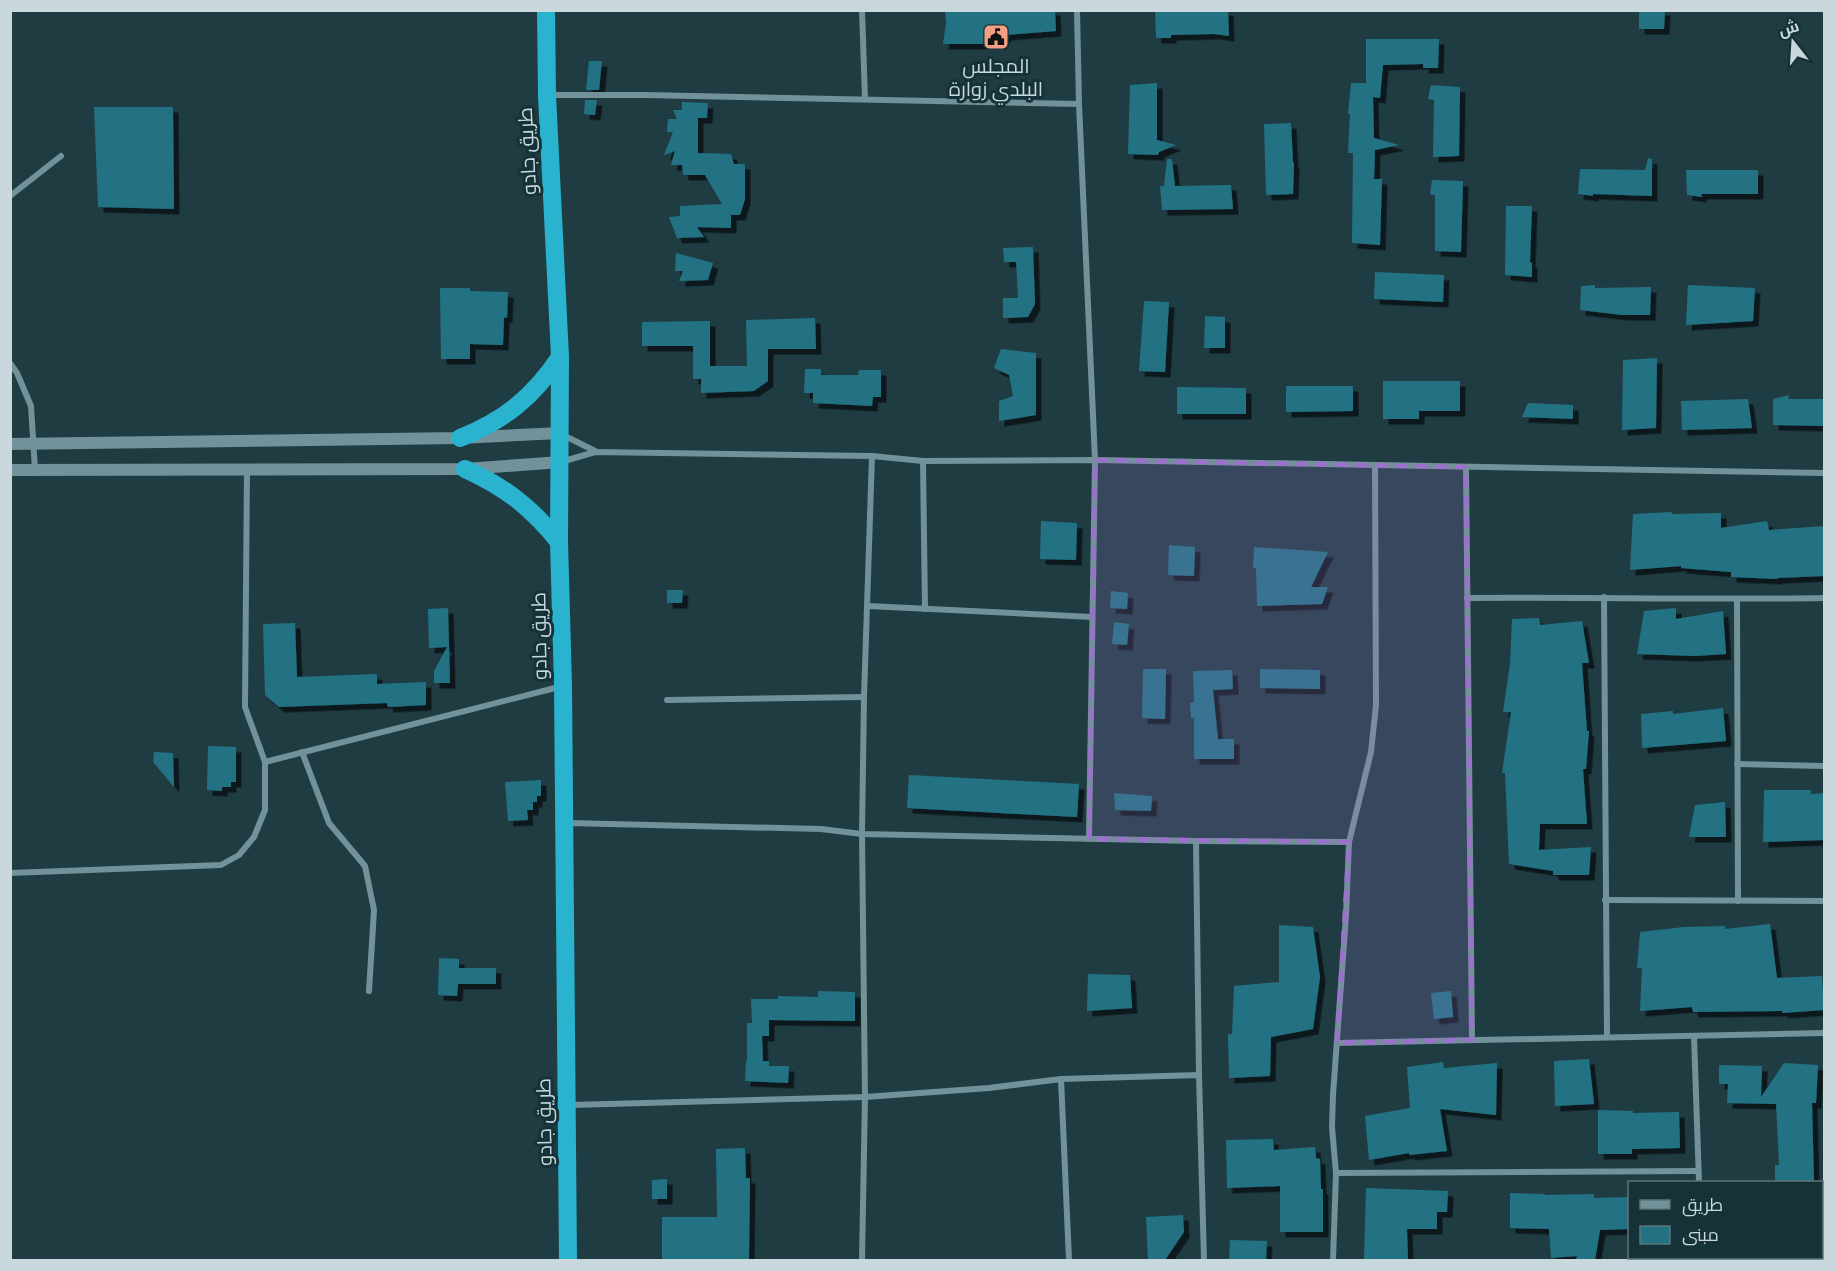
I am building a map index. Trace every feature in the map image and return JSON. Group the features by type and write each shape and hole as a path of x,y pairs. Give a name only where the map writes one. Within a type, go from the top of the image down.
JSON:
{"highway":[{"name":"طريق جادو","path":"546,10 547,95 560,357 559,542 563,686 568,1260"},
{"path":"460,438 481,430 517,406 540,383 560,357"},
{"path":"465,469 508,491 538,518 559,542"}],"street":[{"path":"862,10 865,99"},
{"path":"1077,10 1095,460 1089,839"},
{"path":"547,95 1079,104"},
{"path":"10,196 61,156"},
{"path":"10,363 17,373 31,406 35,470"},
{"path":"10,444 460,438 560,433 595,452"},
{"path":"10,470 465,469 561,462 595,452 872,456 922,461 1095,460 1824,473"},
{"path":"862,1260 865,1097 862,834 872,456"},
{"path":"922,461 925,609"},
{"path":"1333,1260 1336,1173 1332,1127 1349,842 1371,752 1376,705 1376,466"},
{"path":"1466,467 1472,1040"},
{"path":"10,873 221,865 239,855 254,837 265,810 265,762 245,707 247,469"},
{"path":"1467,598 1604,597 1737,600 1824,598"},
{"path":"1604,597 1607,1037"},
{"path":"1737,600 1738,901"},
{"path":"868,606 1092,617"},
{"path":"265,762 563,686"},
{"path":"667,700 864,697"},
{"path":"302,752 329,823 365,866 374,910 369,991"},
{"path":"1737,764 1824,766"},
{"path":"564,823 821,829 862,834 1349,842"},
{"path":"1196,841 1204,1260"},
{"path":"1605,900 1824,901"},
{"path":"1337,1043 1824,1034"},
{"path":"1694,1035 1699,1181"},
{"path":"567,1105 865,1097 989,1088 1061,1079 1199,1075"},
{"path":"1061,1079 1069,1260"},
{"path":"1336,1173 1698,1171"}],"highlighted area":[{"path":"1095,460 1466,467 1472,1040 1337,1043 1349,842 1089,839"}],"building":[{"path":"945,10 1055,10 1056,31 1006,35 1001,44 943,44"},
{"path":"1155,10 1228,10 1229,36 1171,35 1171,38 1156,38"},
{"path":"1639,10 1665,10 1664,29 1639,29"},
{"path":"1366,39 1439,39 1438,68 1423,68 1423,64 1383,65 1380,98 1373,97 1374,138 1399,145 1375,150 1374,179 1382,179 1380,245 1352,243 1353,153 1348,153 1350,114 1348,114 1351,83 1366,83"},
{"path":"589,61 602,61 599,90 586,90"},
{"path":"1157,83 1157,140 1176,145 1159,152 1158,155 1128,154 1130,85"},
{"path":"1431,85 1460,87 1459,156 1433,157 1434,100 1428,99"},
{"path":"585,100 597,100 595,115 584,114"},
{"path":"682,102 708,103 707,118 698,118 698,153 731,154 734,164 745,164 745,199 740,215 731,215 731,228 697,227 704,237 677,238 669,217 680,216 680,206 722,204 705,175 683,175 682,165 671,165 675,151 664,155 673,132 667,132 668,119 677,119 673,110 682,110"},
{"path":"94,107 173,107 174,209 98,207"},
{"path":"1291,123 1294,163 1293,194 1266,195 1264,124"},
{"path":"1648,158 1652,159 1652,196 1578,194 1580,169 1645,170"},
{"path":"1167,159 1172,159 1175,186 1231,185 1233,209 1162,210 1160,186 1164,186"},
{"path":"1686,170 1758,170 1758,194 1701,194 1702,197 1687,195"},
{"path":"1432,180 1463,181 1461,252 1435,251 1435,195 1430,194"},
{"path":"1506,206 1532,206 1530,262 1532,263 1532,277 1505,275"},
{"path":"1033,247 1035,304 1028,317 1003,318 1003,298 1018,298 1016,262 1004,262 1003,248"},
{"path":"676,253 713,263 708,280 679,281 683,271 675,271"},
{"path":"1375,272 1444,275 1443,302 1374,299"},
{"path":"1595,285 1595,288 1651,287 1650,315 1622,315 1580,310 1581,286"},
{"path":"1688,285 1755,288 1753,321 1686,325"},
{"path":"440,288 508,292 503,345 470,344 470,359 441,359"},
{"path":"1144,301 1169,302 1165,372 1139,371"},
{"path":"1205,316 1225,317 1225,348 1204,348"},
{"path":"815,318 816,349 768,349 768,381 754,391 701,393 701,379 693,379 693,346 642,346 642,322 710,321 710,366 747,366 746,320"},
{"path":"1001,349 1036,353 1036,415 999,421 999,401 1013,396 1009,375 994,368"},
{"path":"1657,358 1656,428 1622,430 1623,360"},
{"path":"805,369 821,369 821,375 858,375 859,370 881,370 881,397 873,397 872,406 813,403 813,393 804,393"},
{"path":"1383,381 1460,381 1460,411 1419,411 1419,419 1383,419"},
{"path":"1286,386 1353,386 1353,411 1286,412"},
{"path":"1177,387 1246,388 1246,414 1177,414"},
{"path":"1789,395 1788,399 1824,399 1824,426 1773,425 1773,399"},
{"path":"1748,399 1752,428 1682,430 1681,401"},
{"path":"1528,403 1573,405 1573,419 1522,417"},
{"path":"1672,512 1672,514 1721,513 1721,528 1767,521 1769,530 1824,526 1824,576 1778,579 1731,577 1731,572 1681,568 1681,566 1630,570 1633,514"},
{"path":"1041,521 1077,523 1076,560 1040,559"},
{"path":"1169,545 1195,547 1194,576 1168,575"},
{"path":"1254,547 1328,552 1311,587 1328,587 1322,604 1257,606 1256,568 1253,568"},
{"path":"667,590 683,590 682,603 667,603"},
{"path":"1111,591 1128,593 1127,609 1110,608"},
{"path":"448,608 450,683 434,683 434,671 447,647 429,648 428,609"},
{"path":"1676,608 1676,619 1723,611 1726,654 1695,656 1637,654 1644,611"},
{"path":"1539,618 1540,625 1582,621 1589,663 1582,663 1587,731 1589,731 1586,769 1583,769 1587,824 1540,824 1539,850 1591,847 1589,875 1553,875 1553,871 1509,864 1505,773 1502,773 1511,712 1503,712 1510,664 1512,619"},
{"path":"1114,622 1129,624 1127,645 1112,644"},
{"path":"295,623 297,677 377,674 377,684 426,682 426,705 388,707 387,703 279,707 265,695 263,624"},
{"path":"1143,669 1166,669 1165,719 1142,718"},
{"path":"1260,669 1320,670 1320,689 1260,688"},
{"path":"1232,670 1233,689 1213,690 1218,739 1234,739 1234,759 1194,759 1194,718 1191,718 1190,703 1194,702 1193,671"},
{"path":"1723,708 1726,741 1642,748 1641,714 1673,711 1673,714"},
{"path":"208,746 236,747 236,782 231,782 231,787 222,787 222,791 207,790"},
{"path":"154,752 173,753 174,787 153,762"},
{"path":"909,775 1079,784 1077,817 907,808"},
{"path":"541,780 541,796 537,796 537,802 533,802 533,810 527,810 528,820 508,821 505,782"},
{"path":"1764,790 1811,790 1811,794 1824,793 1824,840 1763,842"},
{"path":"1114,793 1152,796 1151,811 1115,810"},
{"path":"1725,802 1726,837 1689,837 1695,805"},
{"path":"1770,924 1777,978 1822,976 1824,1010 1782,1013 1782,1011 1693,1012 1692,1007 1640,1011 1642,968 1637,968 1640,932 1684,927 1725,926 1725,929"},
{"path":"1279,925 1313,927 1320,977 1313,1029 1271,1037 1270,1076 1229,1078 1228,1034 1232,1034 1234,986 1279,982"},
{"path":"439,958 459,959 459,968 496,968 496,984 458,984 457,996 438,995"},
{"path":"1088,974 1130,975 1132,1008 1087,1011"},
{"path":"818,991 855,992 855,1021 769,1020 769,1036 762,1036 763,1061 769,1061 769,1066 789,1066 788,1083 745,1081 747,1023 752,1023 751,999 778,999 778,996 818,997"},
{"path":"1451,991 1453,1017 1434,1019 1431,993"},
{"path":"1589,1059 1594,1104 1555,1106 1554,1061"},
{"path":"1443,1062 1444,1068 1497,1063 1496,1115 1440,1109 1447,1151 1409,1155 1409,1153 1369,1160 1365,1116 1410,1108 1407,1067"},
{"path":"1784,1063 1818,1065 1816,1103 1812,1103 1814,1181 1775,1181 1775,1165 1779,1165 1776,1104 1727,1103 1728,1084 1719,1084 1719,1065 1762,1066 1761,1097"},
{"path":"1598,1110 1633,1111 1633,1113 1679,1112 1680,1148 1632,1149 1632,1154 1598,1154"},
{"path":"1273,1139 1274,1150 1315,1147 1316,1158 1320,1159 1321,1189 1323,1189 1323,1232 1280,1232 1280,1186 1227,1188 1226,1140"},
{"path":"745,1148 746,1178 750,1178 749,1260 662,1260 662,1217 717,1217 716,1149"},
{"path":"667,1179 667,1199 652,1199 652,1180"},
{"path":"1366,1188 1448,1191 1447,1212 1437,1212 1437,1229 1407,1229 1408,1260 1364,1260"},
{"path":"1510,1193 1594,1194 1594,1198 1628,1197 1628,1229 1600,1230 1595,1260 1576,1260 1577,1256 1551,1258 1549,1229 1510,1228"},
{"path":"1183,1215 1184,1232 1165,1260 1148,1260 1146,1217"},
{"path":"1230,1240 1267,1241 1266,1260 1229,1260"}],"place":[{"name":"المجلس البلدي زوارة","path":"996,37"}]}
